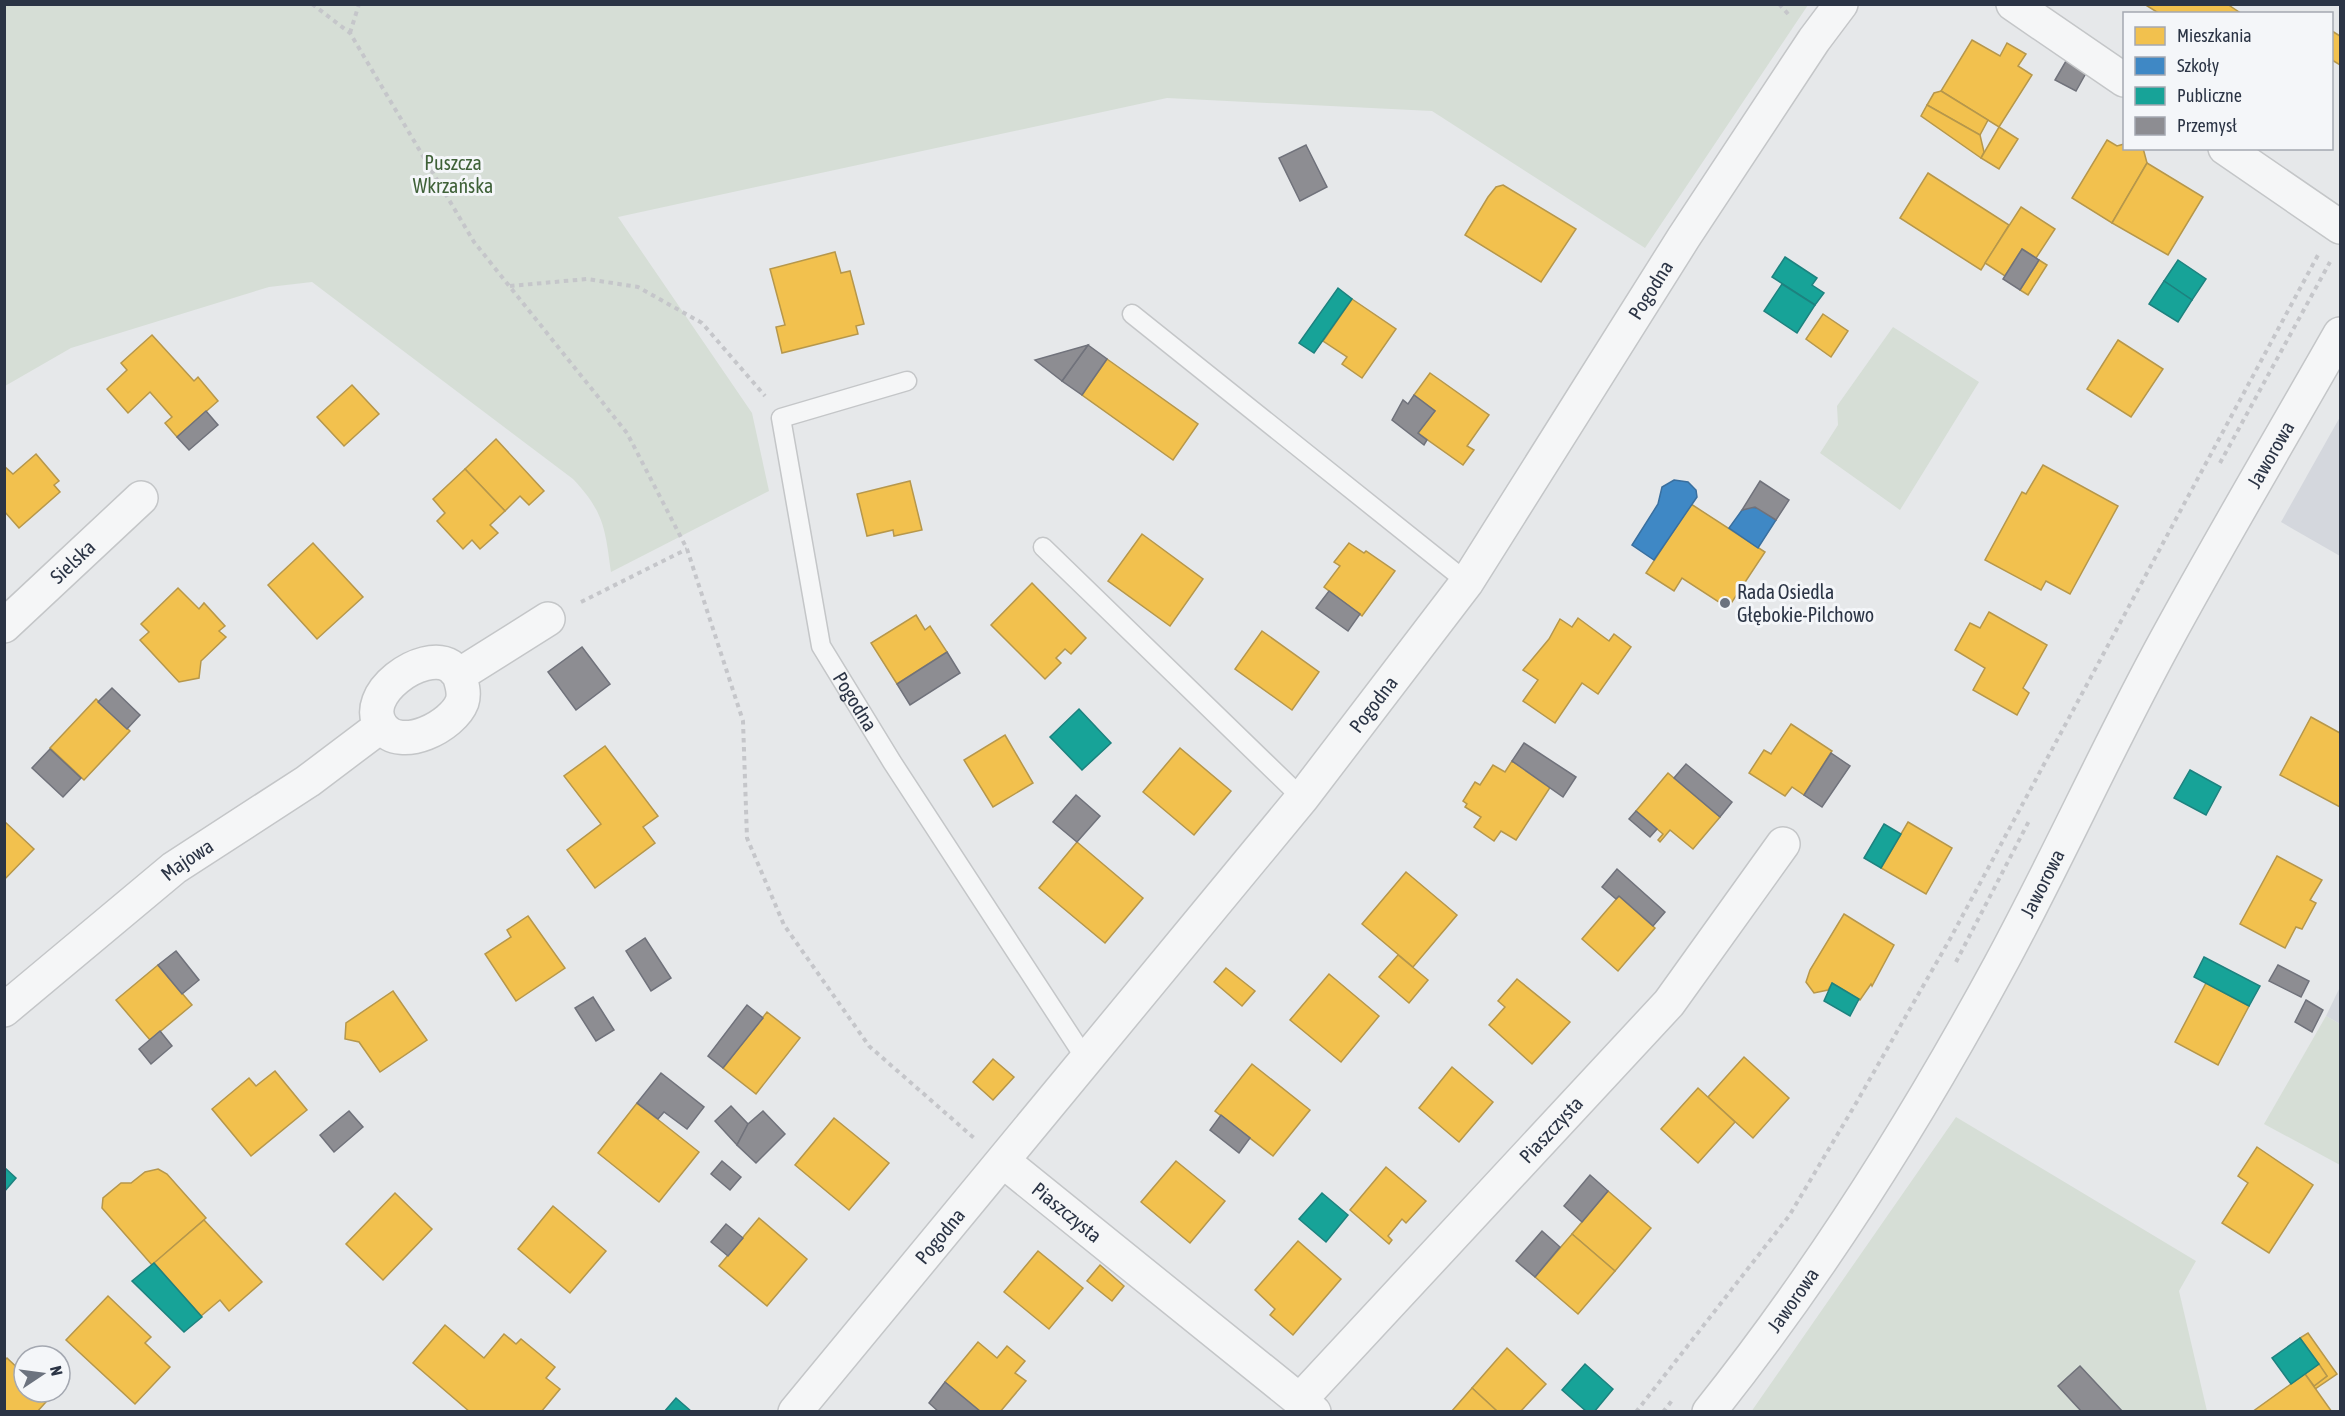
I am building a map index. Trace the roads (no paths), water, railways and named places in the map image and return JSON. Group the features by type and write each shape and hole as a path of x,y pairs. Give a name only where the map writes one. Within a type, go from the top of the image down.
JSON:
{"street":[{"name":"Pogodna","path":"795,1412 1302,798 1467,582 1684,237 1814,40 1841,4"},
{"path":"2013,4 2123,79"},
{"path":"2227,150 2337,235"},
{"name":"Jaworowa","path":"1709,1412 1751,1359 1846,1222 1934,1080 2000,965 2165,641 2340,334"},
{"name":"Sielska","path":"4,626 141,498"},
{"path":"459,675 549,619"},
{"path":"436,663 449,665 459,675 463,687 462,701 456,713 446,721 407,738 396,737 381,726 376,713 378,703 382,692 393,680 423,665 436,663"},
{"name":"Majowa","path":"4,1010 174,868 308,781 381,726"},
{"name":"Piaszczysta","path":"1003,1161 1307,1406 1669,1003 1783,844"}],"lane":[{"path":"1132,314 1467,582"},
{"name":"Pogodna","path":"907,381 781,418 821,646 892,762 1087,1060"},
{"path":"1043,547 1302,798"}],"place":[{"name":"Rada Osiedla Głębokie-Pilchowo","path":"1725,603"}],"park label":[{"name":"Puszcza Wkrzańska","path":"453,174"}]}
